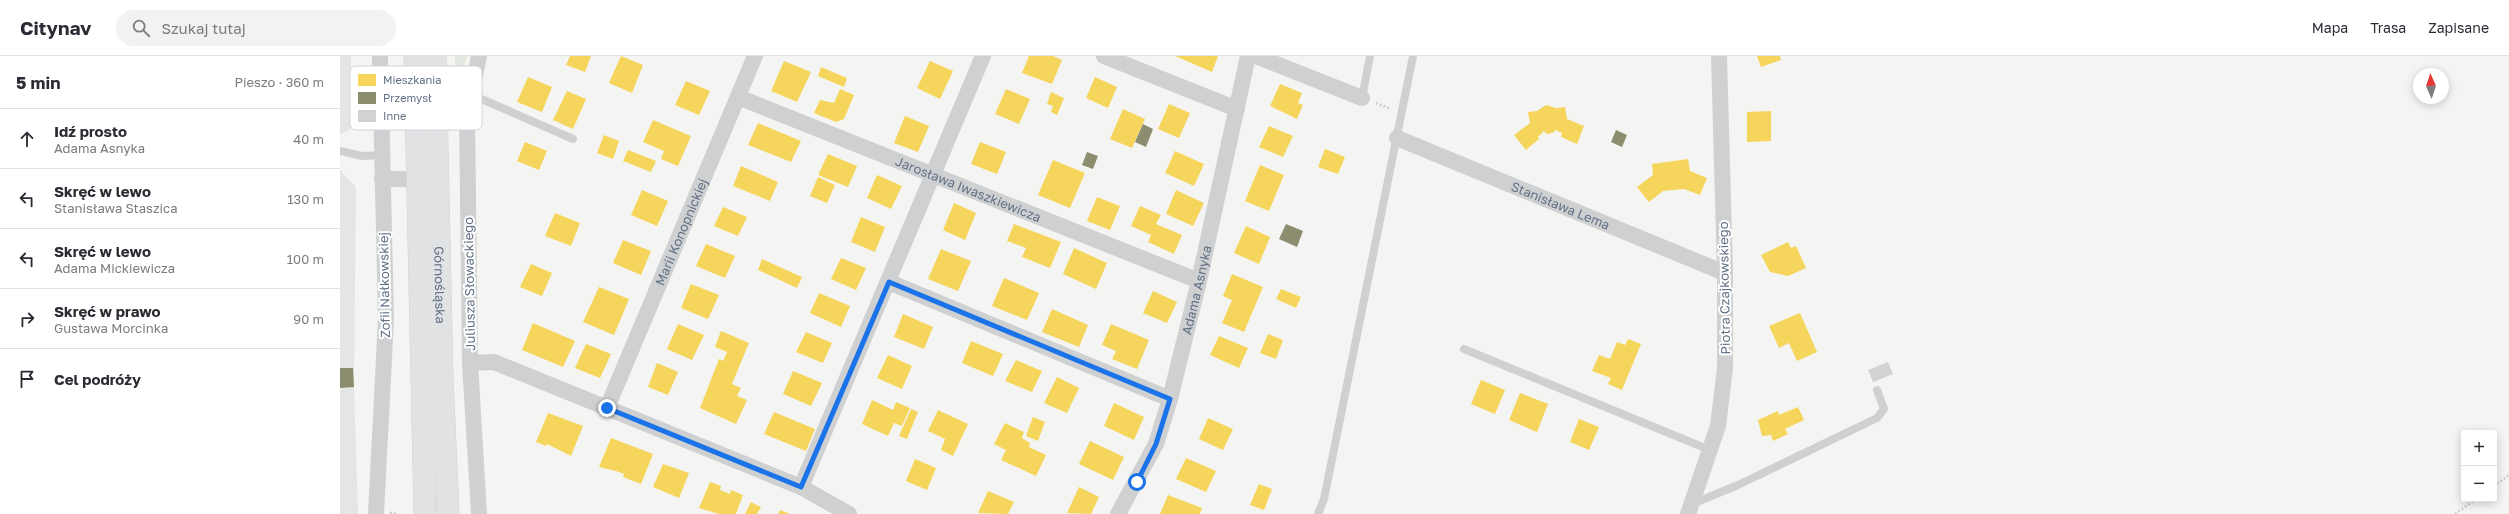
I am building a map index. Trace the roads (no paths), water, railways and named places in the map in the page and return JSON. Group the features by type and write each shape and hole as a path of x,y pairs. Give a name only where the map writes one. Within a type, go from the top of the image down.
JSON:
{"main road":[{"name":"Górnośląska","path":"415,56 415,66"},
{"name":"Górnośląska","path":"434,56 434,66"},
{"name":"Górnośląska","path":"417,130 425,514"},
{"name":"Górnośląska","path":"436,130 442,378 448,514"}],"street":[{"name":"Zofii Nałkowskiej","path":"380,56 380,66"},
{"name":"Juliusza Słowackiego","path":"477,66 479,56"},
{"name":"Marii Konopnickiej","path":"607,408 755,56"},
{"path":"801,487 889,282 983,56"},
{"path":"1104,56 1237,109"},
{"name":"Adama Asnyka","path":"1118,514 1156,444 1170,399 1199,282 1248,56"},
{"path":"1256,56 1362,98"},
{"name":"Piotra Czajkowskiego","path":"1689,509 1718,426 1725,368 1725,273 1719,56"},
{"name":"Jarosława Iwaszkiewicza","path":"738,96 1199,282"},
{"name":"Zofii Nałkowskiej","path":"376,514 386,319 381,130"},
{"name":"Juliusza Słowackiego","path":"466,130 470,363 479,514"},
{"name":"Stanisława Lema","path":"1397,138 1725,273"},
{"path":"382,179 418,179"},
{"path":"889,282 1170,399"},
{"path":"470,363 494,362 801,487 849,514"}],"lane":[{"path":"1362,98 1370,56"},
{"path":"1318,514 1324,499 1403,114 1413,56"},
{"path":"482,99 573,139"},
{"path":"340,151 362,156 382,156"},
{"path":"1464,350 1710,450"},
{"path":"1689,509 1877,418 1884,409 1877,390"}]}
